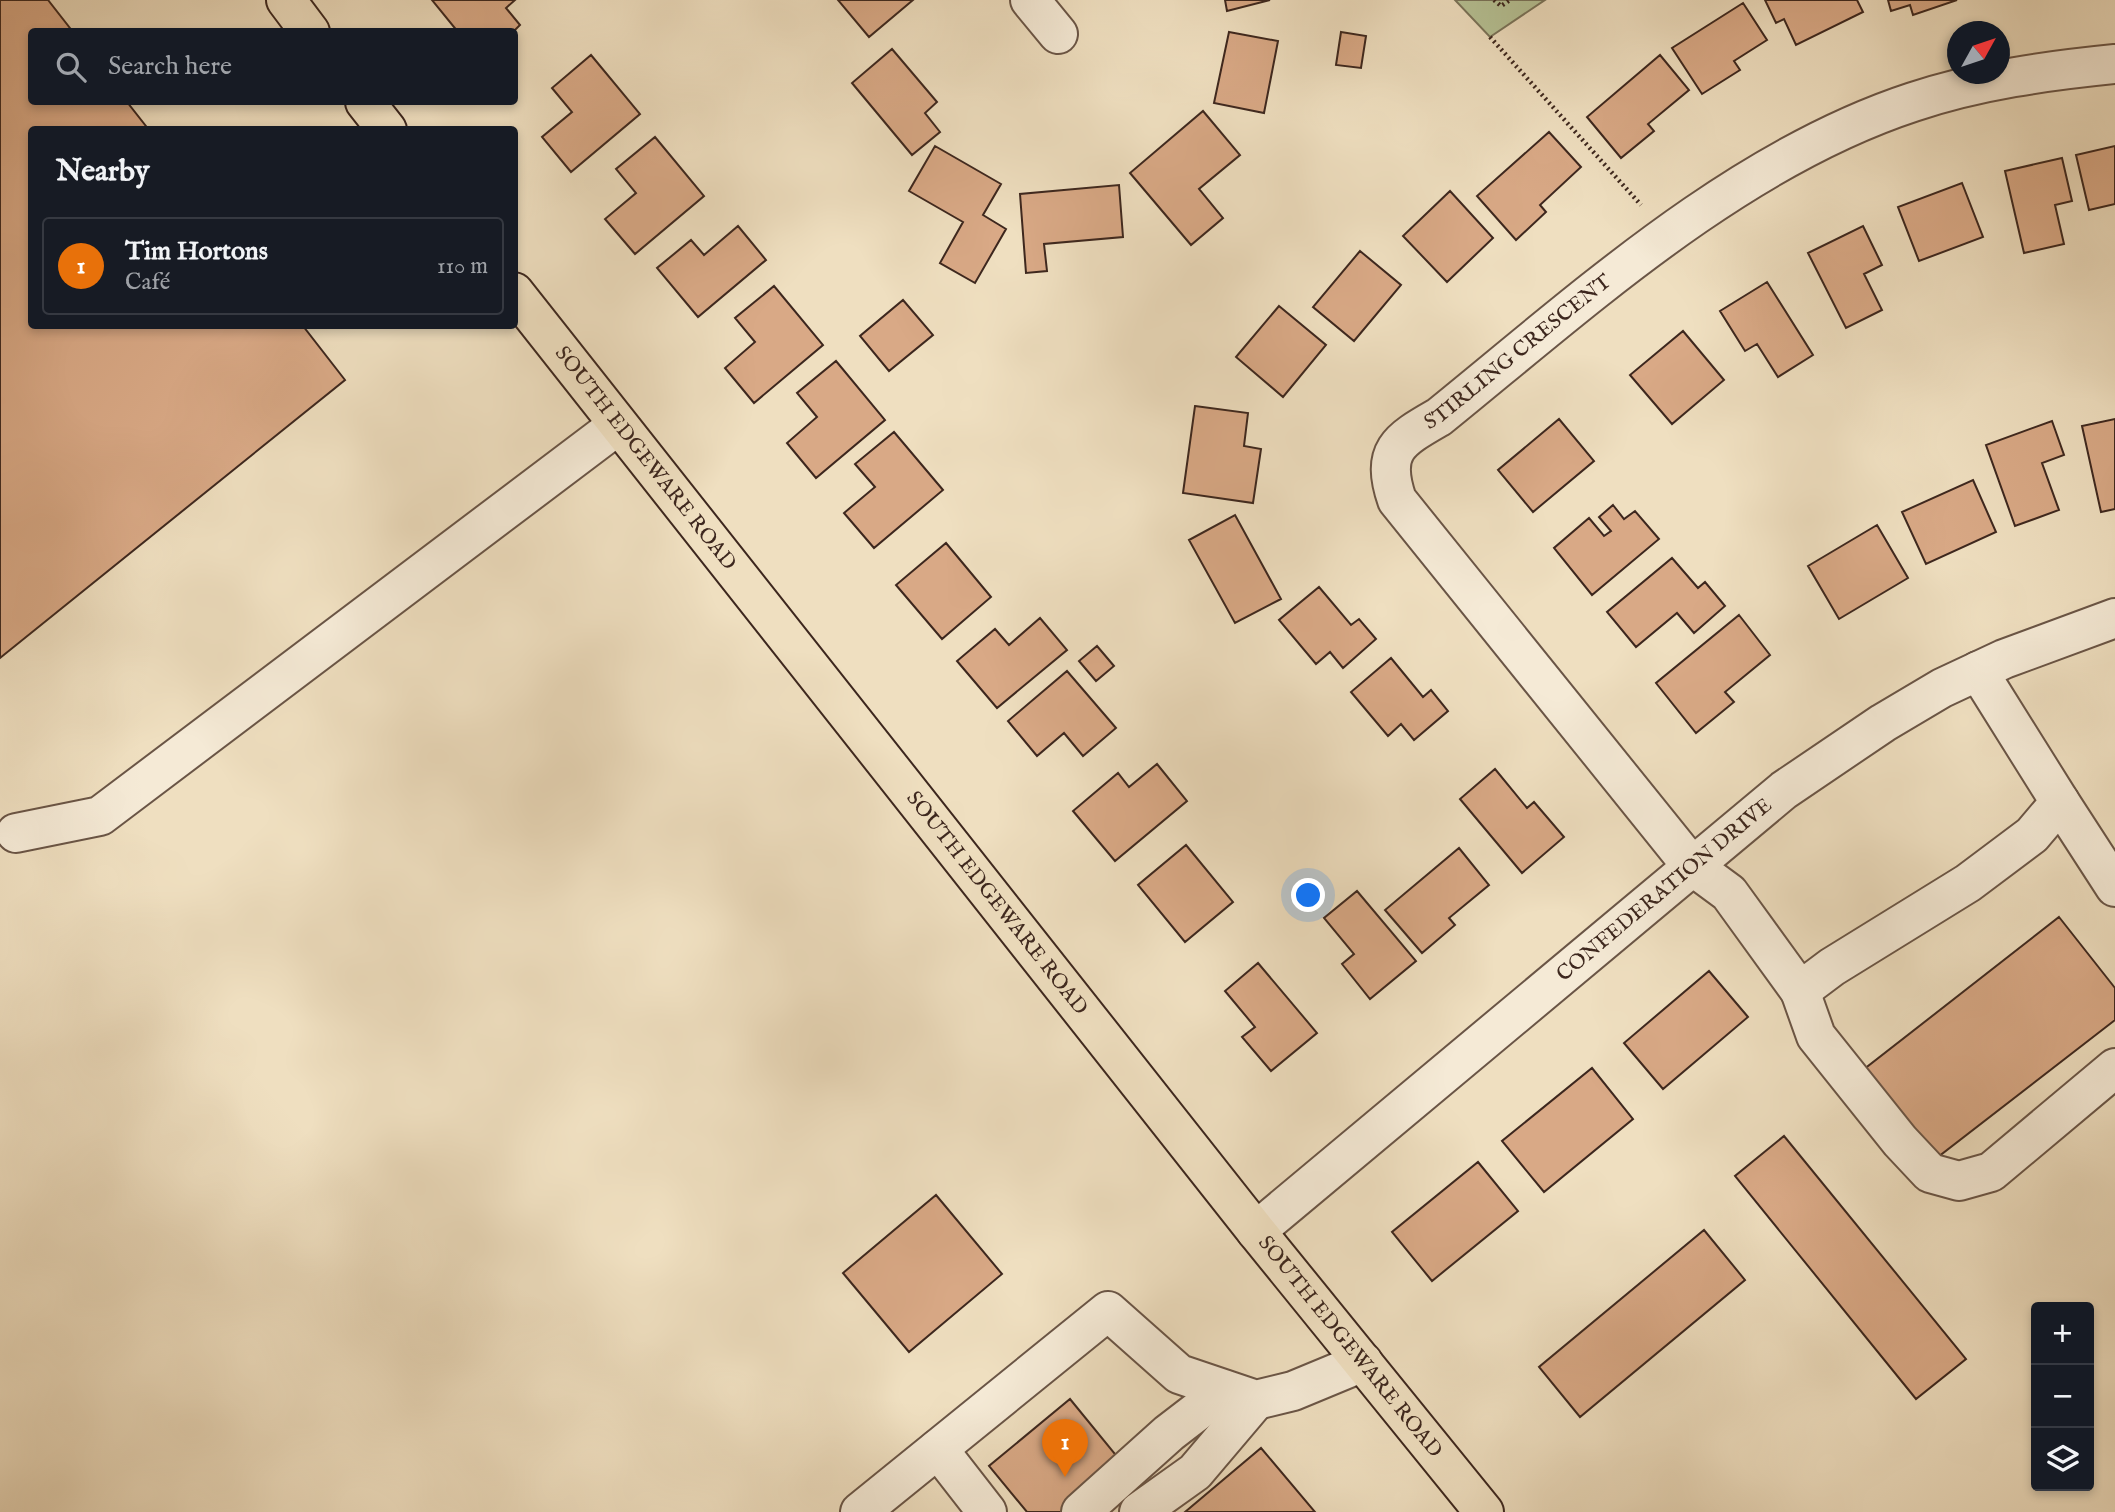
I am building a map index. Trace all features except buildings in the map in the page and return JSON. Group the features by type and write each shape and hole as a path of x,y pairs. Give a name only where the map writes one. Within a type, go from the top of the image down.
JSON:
{"main road":[{"path":"286,0 307,28"},
{"path":"367,105 384,126"},
{"name":"SOUTH EDGEWARE ROAD","path":"518,297 1256,1231 1484,1512"}],"street":[{"path":"1030,0 1058,34"},
{"name":"STIRLING CRESCENT","path":"2115,64 1997,79 1911,103 1868,119 1756,175 1665,236 1439,417 1407,435 1389,467 1397,499 1691,865 1729,893 1800,991 1816,1036 1900,1141 1930,1173 1959,1181 1991,1172 2115,1068"},
{"path":"5,830 100,816 618,425"},
{"name":"CONFEDERATION DRIVE","path":"1256,1231 1784,790 1918,702 1978,671 2078,630 2115,618"},
{"path":"1978,671 2004,708 2115,887"},
{"path":"1800,991 1832,967 1968,883 2032,835 2060,802"},
{"path":"860,1512 1108,1311 1179,1374 1240,1395 1293,1391 1363,1362"},
{"path":"1081,1512 1169,1433 1240,1395"},
{"path":"1139,1512 1195,1472 1240,1395"},
{"path":"938,1449 987,1512"}],"path":[{"path":"1494,0 1501,6 1510,0"},
{"path":"1490,37 1644,208 1665,236"}],"green space":[{"path":"1455,0 1545,0 1490,37"}],"place":[{"name":"Tim Hortons","path":"1065,1477"}]}
